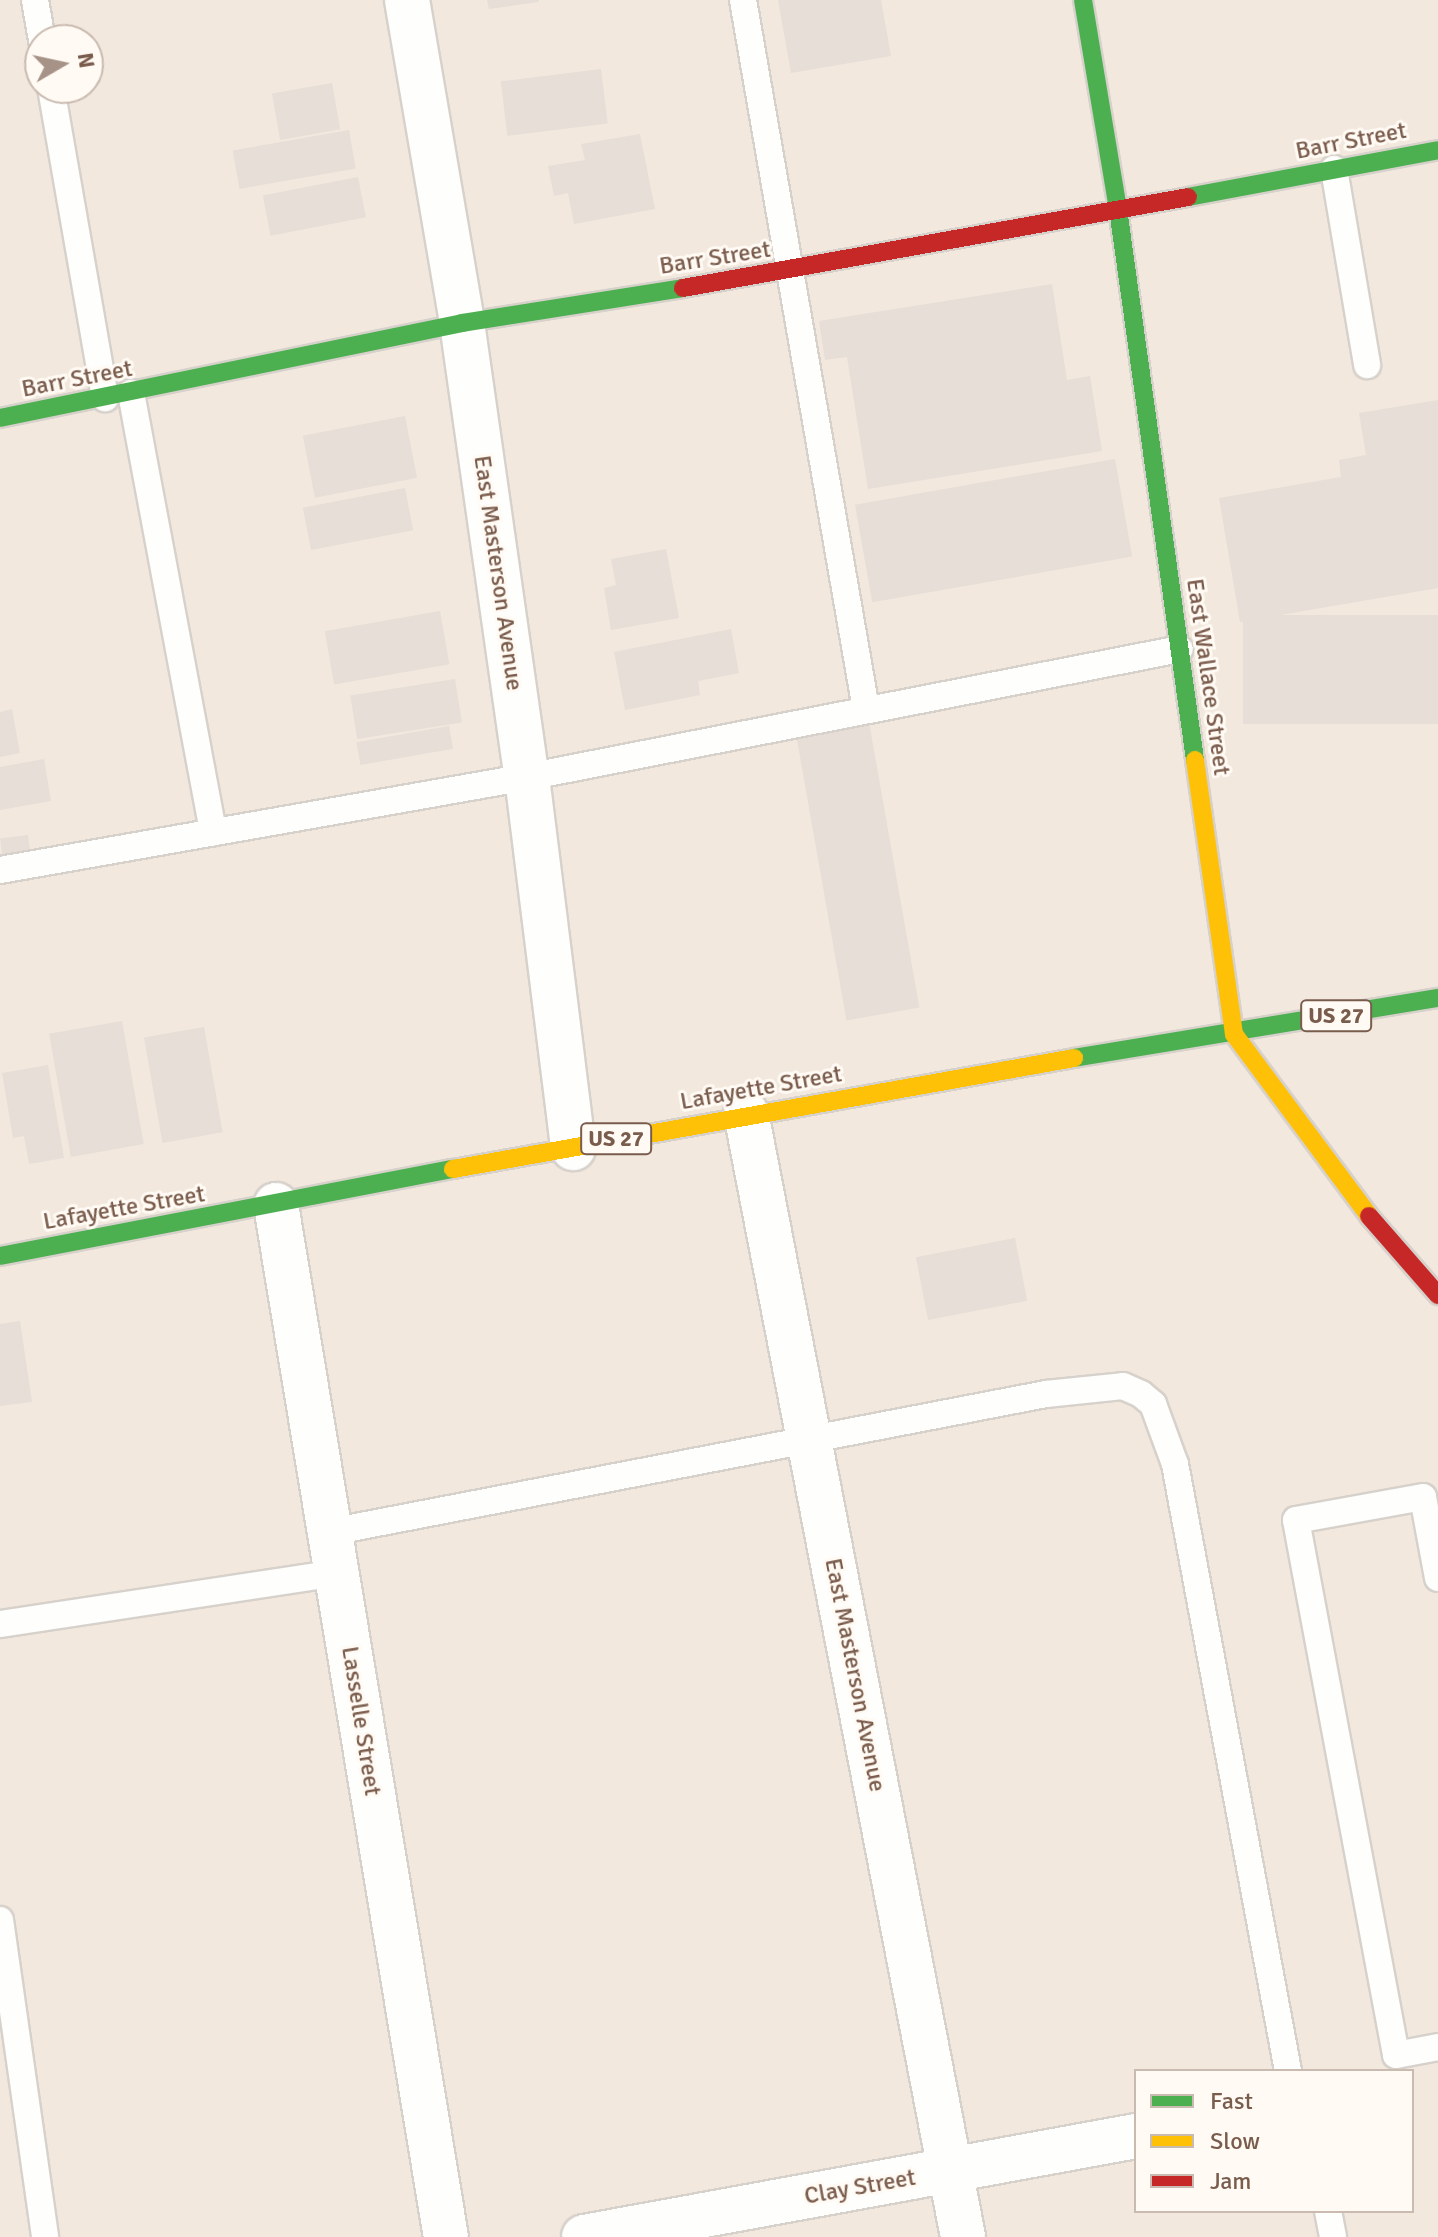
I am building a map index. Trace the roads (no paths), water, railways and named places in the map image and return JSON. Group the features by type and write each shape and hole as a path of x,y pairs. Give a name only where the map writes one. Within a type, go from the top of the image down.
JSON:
{"main road":[{"name":"East Wallace Street","path":"1083,0 1118,209 1234,1034 1335,1176 1438,1295"},
{"name":"Barr Street","path":"0,418 462,323 794,270 1438,150"},
{"name":"Lafayette Street","path":"0,1256 746,1113 1438,998"}],"street":[{"name":"East Masterson Avenue","path":"407,0 462,323 527,777 573,1148"},
{"name":"East Masterson Avenue","path":"746,1113 963,2237"},
{"name":"Lasselle Street","path":"276,1205 446,2237"},
{"name":"Clay Street","path":"584,2237 1134,2136"}],"lane":[{"path":"35,0 39,24"},
{"path":"743,0 794,270 866,709"},
{"path":"54,104 213,832"},
{"path":"1334,169 1367,365"},
{"path":"0,870 527,777 1180,649"},
{"path":"0,1624 333,1552 809,1437 1123,1386 1153,1404 1175,1464 1288,2069"},
{"path":"1438,1578 1423,1497 1296,1520 1396,2055 1438,2047"},
{"path":"0,1920 45,2237"},
{"path":"1328,2213 1333,2237"}]}
